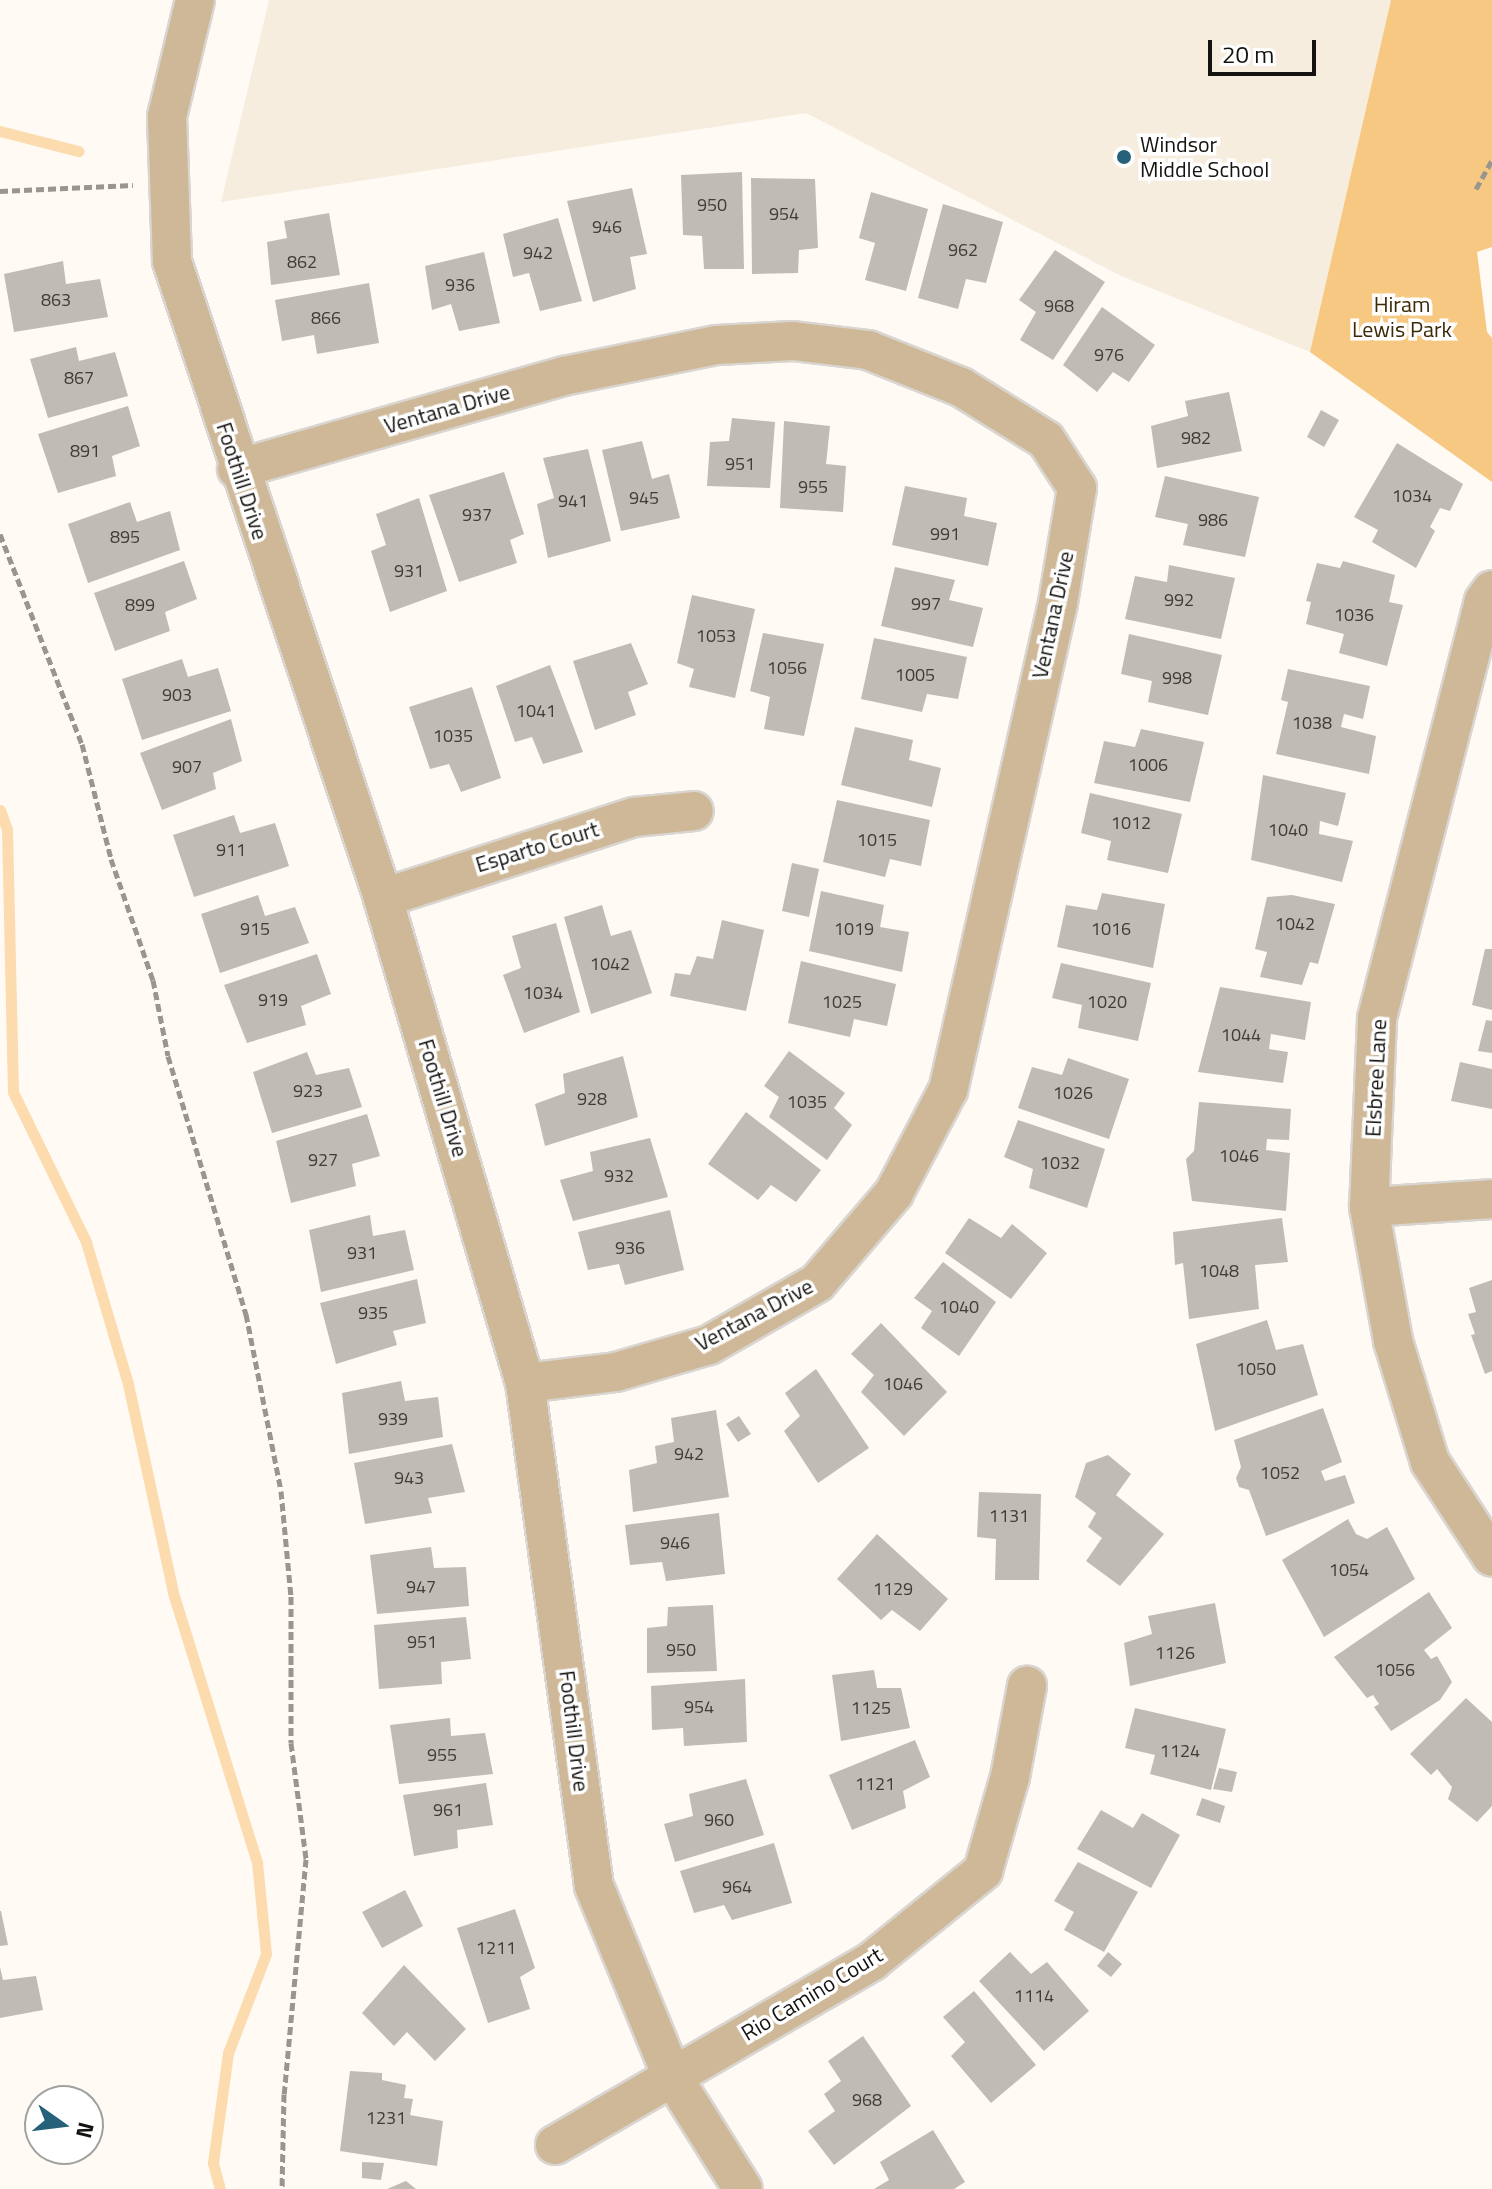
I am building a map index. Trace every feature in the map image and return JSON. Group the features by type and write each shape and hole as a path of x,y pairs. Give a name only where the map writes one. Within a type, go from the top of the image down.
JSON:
{"street":[{"name":"Foothill Drive","path":"195,0 167,117 172,261 237,469 383,898 525,1383 594,1886 672,2076 743,2189"},
{"name":"Ventana Drive","path":"237,469 564,376 717,345 793,341 868,350 961,387 1046,440 1077,488 1058,603 948,1090 894,1193 817,1283 709,1345 616,1372 525,1383"},
{"name":"Elsbree Lane","path":"1492,590 1480,615 1377,1019 1369,1207 1393,1341 1430,1462 1492,1557"},
{"name":"Esparto Court","path":"383,898 634,817 694,811"},
{"path":"1369,1207 1492,1199"},
{"name":"Rio Camino Court","path":"555,2145 872,1961 983,1871 1010,1777 1027,1686"}],"path":[{"path":"1476,189 1492,160"},
{"path":"0,191 170,185"},
{"path":"0,534 82,744 111,859 153,980 168,1056 246,1314 279,1477 291,1596 291,1743 306,1859 284,2094 282,2189"}],"shaded area":[{"name":"Windsor Middle School","path":"269,0 1391,0 1310,352 1121,276 806,113 221,202"}],"green space":[{"name":"Hiram Lewis Park","path":"1391,0 1492,0 1492,247 1477,252 1487,332 1492,338 1492,482 1310,352"}],"building":[{"path":"742,172 744,269 704,269 702,236 683,235 681,175"},
{"path":"751,178 815,179 818,248 799,250 798,273 752,274"},
{"path":"632,188 647,254 630,257 636,289 593,302 567,201"},
{"path":"871,192 928,209 906,291 865,280 875,243 859,238"},
{"path":"943,204 1003,222 986,283 966,279 958,309 918,298"},
{"path":"329,213 340,275 271,285 267,242 287,238 284,221"},
{"path":"558,218 582,301 540,311 529,273 513,277 503,234"},
{"path":"1055,250 1105,282 1053,360 1020,340 1036,312 1019,300"},
{"path":"484,252 500,323 459,331 451,304 432,310 425,266"},
{"path":"63,261 66,284 100,279 108,317 14,332 4,274"},
{"path":"369,283 379,343 317,354 314,335 282,341 275,300"},
{"path":"1102,307 1155,345 1129,382 1113,372 1097,392 1063,365"},
{"path":"76,347 79,361 115,352 128,396 48,418 30,359"},
{"path":"1229,392 1242,451 1157,468 1151,426 1188,416 1185,401"},
{"path":"128,406 140,446 112,456 116,476 58,493 38,434"},
{"path":"1321,410 1339,420 1324,447 1307,437"},
{"path":"732,418 775,422 770,488 707,486 710,442 729,441"},
{"path":"784,421 830,426 826,464 846,466 843,512 780,508"},
{"path":"642,441 652,479 669,474 680,518 621,531 602,450"},
{"path":"1397,443 1463,484 1450,511 1440,508 1430,527 1435,531 1416,568 1372,542 1378,530 1354,517"},
{"path":"588,449 611,541 548,558 537,504 554,498 543,458"},
{"path":"504,472 524,534 510,540 517,563 459,582 429,495"},
{"path":"1165,476 1259,497 1245,557 1183,545 1188,524 1155,517"},
{"path":"905,486 967,498 964,516 997,523 988,566 892,545"},
{"path":"419,498 447,591 390,612 371,551 386,545 376,514"},
{"path":"130,502 137,522 170,511 180,550 88,583 68,524"},
{"path":"184,561 197,599 165,612 170,631 115,651 94,593"},
{"path":"1343,561 1395,575 1389,602 1403,605 1387,666 1339,653 1344,634 1306,624 1311,602 1306,601 1317,563 1340,568"},
{"path":"1169,565 1235,578 1221,639 1125,619 1135,576 1167,582"},
{"path":"895,567 955,580 949,600 983,608 973,647 881,626"},
{"path":"692,595 755,609 735,698 689,687 694,669 677,663"},
{"path":"763,633 824,644 804,736 764,729 770,697 750,691"},
{"path":"1129,634 1222,655 1208,715 1148,702 1152,681 1121,674"},
{"path":"874,638 967,657 958,699 927,694 922,712 861,699"},
{"path":"631,643 648,684 628,692 636,715 595,730 573,661"},
{"path":"182,659 188,677 218,668 231,711 142,740 122,679"},
{"path":"550,665 583,752 543,764 532,737 515,742 496,686"},
{"path":"1288,669 1370,686 1363,719 1344,714 1341,727 1376,736 1369,774 1276,754 1288,702 1281,700"},
{"path":"472,687 501,778 461,792 449,764 430,769 409,707"},
{"path":"231,719 242,761 213,773 216,789 162,810 140,753"},
{"path":"855,727 913,740 909,760 941,768 932,807 841,785"},
{"path":"1141,729 1204,742 1190,802 1094,783 1104,741 1135,747"},
{"path":"1263,775 1346,793 1338,826 1320,821 1319,834 1353,841 1342,882 1251,860"},
{"path":"1090,793 1182,814 1168,873 1107,860 1111,841 1081,833"},
{"path":"837,800 930,820 921,866 890,859 885,877 823,862"},
{"path":"234,815 240,833 275,823 289,866 194,897 173,835"},
{"path":"792,863 819,869 809,917 782,911"},
{"path":"821,891 884,905 880,927 909,932 902,972 809,951"},
{"path":"1102,893 1165,904 1153,968 1057,947 1066,905 1097,910"},
{"path":"258,895 265,916 295,907 309,943 220,973 201,914"},
{"path":"1292,895 1335,904 1318,964 1310,962 1302,985 1260,977 1267,952 1255,949 1267,897"},
{"path":"602,905 611,936 631,930 652,993 591,1014 564,917"},
{"path":"722,920 764,930 746,1011 670,996 675,973 690,975 697,956 713,959"},
{"path":"556,923 580,1012 524,1033 503,975 521,968 512,936"},
{"path":"1485,949 1492,949 1492,1010 1472,1005"},
{"path":"317,954 331,994 301,1006 306,1025 247,1043 224,985"},
{"path":"801,961 896,984 887,1026 854,1019 850,1037 788,1023"},
{"path":"1061,963 1151,983 1138,1041 1078,1028 1082,1005 1052,998"},
{"path":"1220,987 1311,1002 1305,1040 1271,1034 1269,1049 1288,1052 1283,1083 1198,1072"},
{"path":"1486,1020 1492,1021 1492,1053 1478,1051"},
{"path":"789,1051 845,1093 834,1108 852,1125 827,1160 769,1117 779,1097 764,1086"},
{"path":"307,1052 316,1075 349,1068 362,1107 272,1133 253,1072"},
{"path":"623,1056 638,1117 545,1146 535,1104 565,1093 563,1074"},
{"path":"1068,1058 1129,1079 1109,1139 1018,1108 1032,1067 1062,1075"},
{"path":"1460,1062 1492,1069 1492,1109 1451,1101"},
{"path":"1199,1102 1291,1109 1289,1140 1267,1139 1266,1150 1290,1153 1286,1211 1192,1201 1186,1159 1194,1151"},
{"path":"746,1112 821,1170 796,1202 771,1185 758,1200 708,1164"},
{"path":"367,1114 380,1156 352,1164 356,1186 291,1203 276,1141"},
{"path":"1018,1120 1105,1149 1087,1208 1029,1188 1033,1169 1004,1157"},
{"path":"650,1138 668,1197 573,1221 560,1180 593,1171 590,1152"},
{"path":"670,1210 684,1270 625,1285 619,1264 588,1270 578,1232"},
{"path":"370,1215 373,1236 405,1230 414,1270 321,1292 309,1230"},
{"path":"969,1218 1001,1238 1012,1224 1047,1253 1011,1299 945,1253"},
{"path":"1282,1218 1288,1262 1255,1265 1259,1309 1189,1319 1183,1263 1175,1265 1173,1232"},
{"path":"943,1262 996,1302 959,1356 921,1328 932,1311 914,1298"},
{"path":"417,1279 426,1323 393,1331 397,1345 336,1364 320,1303"},
{"path":"1492,1280 1492,1371 1485,1374 1471,1335 1475,1334 1468,1314 1476,1312 1469,1288"},
{"path":"1267,1320 1276,1350 1303,1344 1318,1395 1215,1431 1196,1344"},
{"path":"881,1323 947,1392 904,1436 861,1392 874,1375 851,1354"},
{"path":"816,1369 869,1448 818,1483 784,1431 800,1416 785,1393"},
{"path":"401,1381 405,1401 438,1397 443,1437 349,1454 342,1393"},
{"path":"1323,1408 1342,1462 1321,1471 1325,1481 1345,1475 1355,1503 1266,1536 1249,1490 1239,1487 1236,1478 1241,1467 1234,1440"},
{"path":"716,1410 729,1497 633,1512 629,1470 657,1463 655,1446 674,1442 671,1418"},
{"path":"739,1416 751,1434 738,1442 726,1424"},
{"path":"452,1444 465,1492 428,1498 432,1513 365,1524 354,1463"},
{"path":"1108,1455 1131,1474 1116,1495 1164,1534 1120,1586 1086,1561 1102,1538 1088,1527 1096,1513 1075,1497 1086,1463"},
{"path":"979,1492 1041,1494 1039,1580 995,1580 996,1539 977,1537"},
{"path":"719,1513 725,1574 666,1581 662,1562 630,1565 625,1525"},
{"path":"1348,1519 1356,1534 1367,1539 1387,1527 1415,1579 1324,1637 1282,1560"},
{"path":"877,1534 948,1599 920,1631 892,1610 881,1620 837,1579"},
{"path":"431,1547 434,1568 466,1567 469,1606 377,1614 370,1555"},
{"path":"1429,1592 1452,1628 1424,1650 1431,1659 1437,1656 1452,1682 1440,1700 1391,1731 1374,1707 1379,1704 1373,1695 1367,1698 1334,1657"},
{"path":"1215,1603 1226,1663 1130,1686 1124,1643 1152,1634 1148,1616"},
{"path":"713,1605 717,1671 647,1673 647,1628 667,1626 668,1607"},
{"path":"466,1617 471,1659 441,1662 442,1684 379,1689 374,1625"},
{"path":"874,1670 877,1688 901,1688 910,1728 841,1741 832,1675"},
{"path":"745,1679 747,1742 684,1746 683,1728 652,1730 651,1686"},
{"path":"1466,1698 1492,1722 1492,1806 1477,1822 1448,1799 1452,1787 1437,1769 1431,1775 1410,1754"},
{"path":"1135,1708 1226,1729 1211,1790 1150,1774 1155,1755 1125,1748"},
{"path":"450,1718 451,1736 485,1733 493,1774 399,1784 390,1725"},
{"path":"915,1740 930,1777 903,1791 906,1808 852,1830 829,1775"},
{"path":"1219,1768 1237,1772 1232,1792 1213,1789"},
{"path":"746,1779 764,1835 675,1862 664,1824 693,1816 689,1794"},
{"path":"486,1783 493,1825 457,1830 458,1848 414,1856 403,1795"},
{"path":"1202,1798 1225,1806 1220,1823 1196,1815"},
{"path":"1101,1810 1133,1828 1142,1813 1180,1835 1151,1888 1077,1849"},
{"path":"774,1843 792,1903 732,1920 724,1905 694,1913 680,1871"},
{"path":"1078,1862 1138,1892 1104,1952 1064,1930 1074,1912 1054,1901"},
{"path":"405,1890 423,1926 382,1948 362,1912"},
{"path":"515,1909 535,1968 520,1977 530,2009 488,2023 457,1928"},
{"path":"0,1911 8,1945 0,1946"},
{"path":"1010,1952 1031,1974 1047,1962 1089,2011 1044,2051 979,1981"},
{"path":"1108,1952 1122,1964 1111,1977 1097,1966"},
{"path":"404,1965 466,2029 435,2061 407,2032 394,2046 362,2013"},
{"path":"0,1967 3,1980 36,1976 43,2010 0,2018"},
{"path":"974,1991 1036,2065 991,2103 951,2056 965,2042 943,2017"},
{"path":"863,2036 911,2106 834,2165 808,2131 835,2111 824,2094 841,2081 828,2061"},
{"path":"350,2071 382,2073 382,2080 406,2085 404,2098 413,2099 410,2115 443,2121 437,2166 340,2151"},
{"path":"933,2130 965,2182 954,2189 874,2189 889,2180 880,2162"},
{"path":"362,2162 384,2163 381,2180 362,2178"},
{"path":"406,2181 416,2189 387,2189"}],"waterway":[{"path":"0,131 78,151"},
{"path":"0,810 7,829 13,1092 86,1242 128,1384 174,1596 257,1862 266,1954 228,2053 213,2163 220,2189"}],"place":[{"name":"Windsor Middle School","path":"1124,157"}]}
